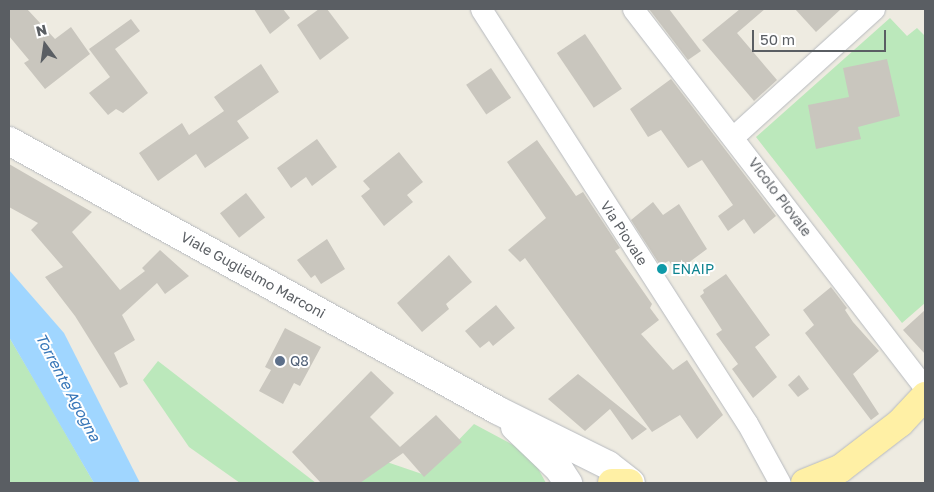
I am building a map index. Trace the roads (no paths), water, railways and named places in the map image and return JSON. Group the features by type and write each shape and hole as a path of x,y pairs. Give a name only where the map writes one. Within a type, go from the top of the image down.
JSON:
{"main road":[{"name":"Viale Guglielmo Marconi","path":"9,141 497,410 608,465 630,483"},
{"path":"804,483 840,469 900,423 925,396"},
{"name":"Viale Guglielmo Marconi","path":"497,410 559,469 568,483"},
{"path":"612,483 630,483"}],"street":[{"name":"Via Piovale","path":"481,9 747,423 780,483"},
{"name":"Vicolo Piovale","path":"633,9 734,136 925,388"},
{"path":"734,136 874,9"}],"water":[{"name":"Torrente Agogna","path":"9,270 64,333 140,483 94,483 9,337"}],"place":[{"name":"ENAIP","path":"662,269"},
{"name":"Q8","path":"280,361"}]}
